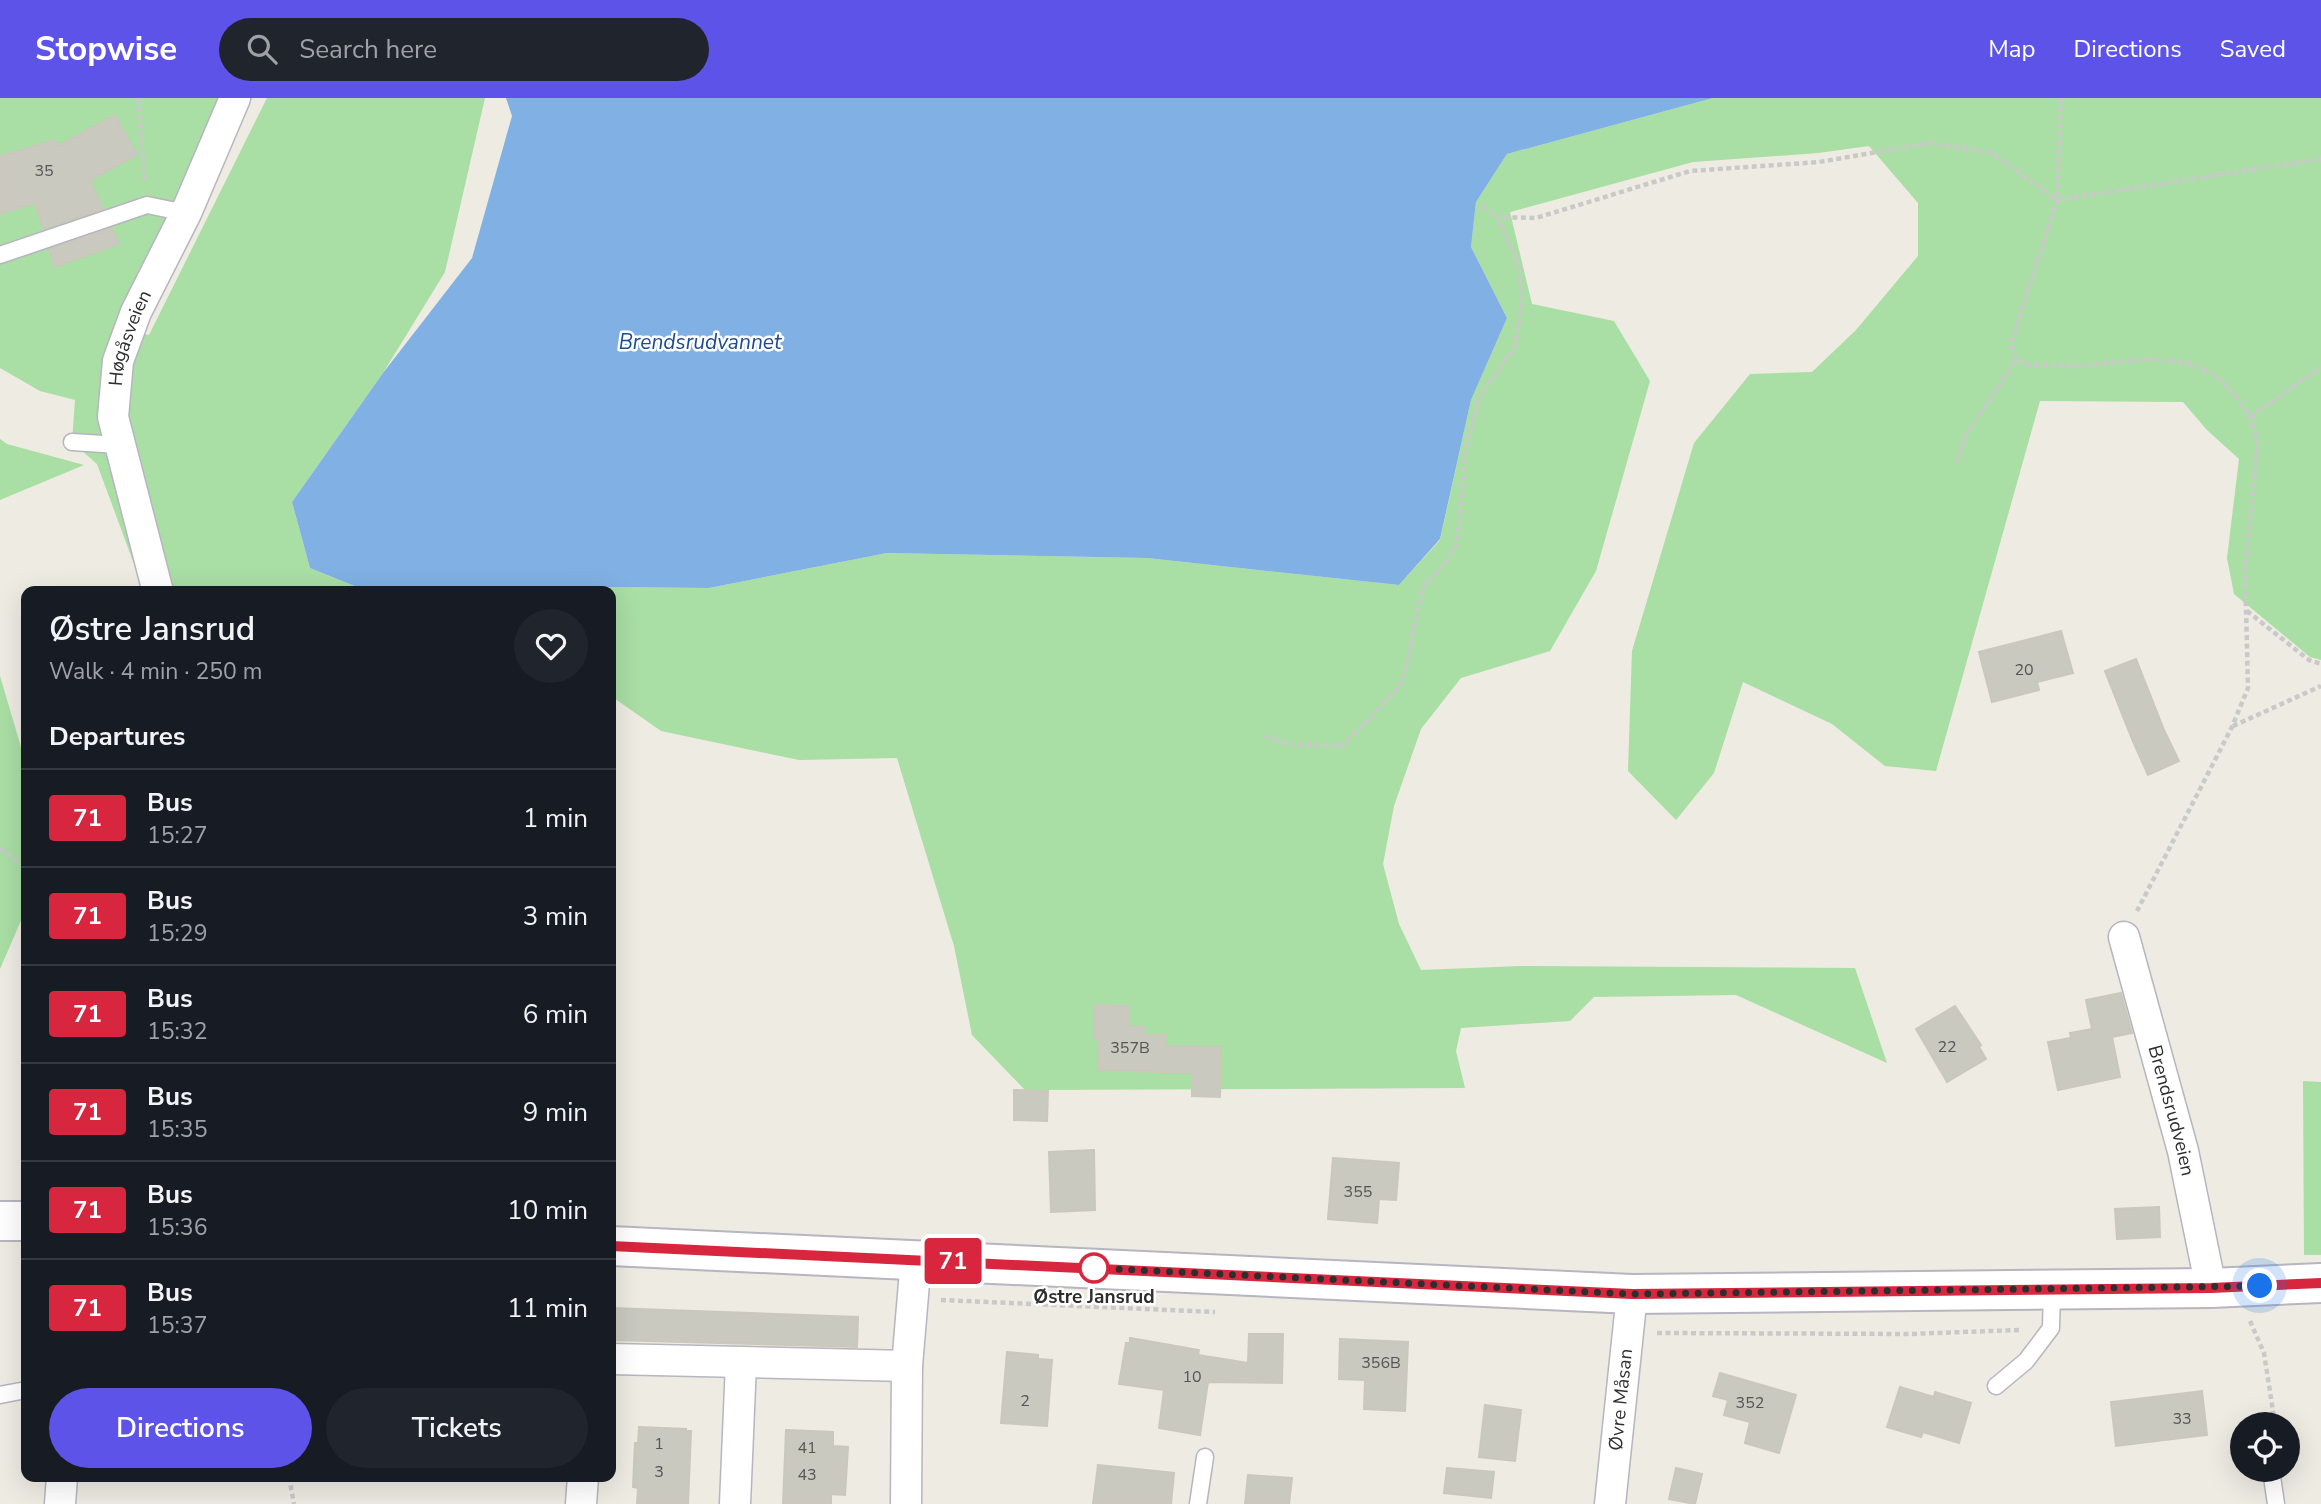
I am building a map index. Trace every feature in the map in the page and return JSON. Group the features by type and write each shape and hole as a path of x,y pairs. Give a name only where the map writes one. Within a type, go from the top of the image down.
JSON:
{"main road":[{"path":"0,1221 21,1221"},
{"path":"616,1245 1632,1294 2224,1288 2321,1283"}],"street":[{"name":"Høgåsveien","path":"156,586 118,445 113,417 118,361 136,312 186,213 235,98"},
{"name":"Brendsrudveien","path":"2124,937 2224,1288"},
{"path":"906,1504 907,1366 916,1259"},
{"name":"Øvre Måsan","path":"1610,1504 1632,1294"},
{"path":"616,1359 907,1366"},
{"path":"735,1504 741,1363"},
{"path":"60,1504 62,1482"},
{"path":"581,1504 583,1482"}],"lane":[{"path":"0,255 147,205 186,213"},
{"path":"72,442 118,445"},
{"path":"1996,1386 2026,1361 2051,1328 2052,1290"},
{"path":"0,1395 21,1391"},
{"path":"1198,1504 1205,1457"},
{"path":"2273,1482 2276,1504"}],"path":[{"path":"138,98 147,205"},
{"path":"2016,360 2011,344 2057,200 2061,98"},
{"path":"1497,217 1536,218 1690,172 1819,162 1930,143 1993,153 2057,200 2321,159"},
{"path":"1265,736 1287,744 1342,746 1395,692 1404,678 1422,588 1447,561 1455,547 1465,451 1480,396 1516,347 1522,301 1518,266 1497,217 1482,206"},
{"path":"2016,360 2028,365 2073,366 2151,359 2188,363 2214,375 2234,393 2250,417 2258,441 2245,569 2248,688 2232,727 2124,937"},
{"path":"1957,462 1965,437 2016,360"},
{"path":"2250,417 2321,368"},
{"path":"2247,611 2309,660 2321,664"},
{"path":"2232,727 2321,686"},
{"path":"0,848 21,864"},
{"path":"2224,1288 2264,1353 2273,1412"},
{"path":"290,1482 294,1504"}],"green space":[{"path":"0,98 252,98 140,333 149,335 267,98 485,98 445,272 383,373 292,502 310,568 355,586 142,586 97,464 72,442 75,400 40,391 0,368"},
{"path":"1713,98 2321,98 2321,660 2310,657 2234,594 2227,558 2239,459 2207,430 2183,402 2040,401 1936,771 1885,766 1832,724 1743,682 1714,773 1676,820 1628,771 1632,651 1694,443 1750,374 1812,372 1856,330 1918,256 1918,203 1869,146 1818,153 1693,162 1510,212 1532,304 1614,321 1650,381 1596,571 1550,651 1461,678 1421,729 1394,806 1383,864 1399,924 1421,970 1521,966 1855,968 1887,1063 1736,995 1594,997 1570,1021 1461,1028 1456,1051 1465,1088 1025,1090 972,1035 954,946 897,758 799,760 661,731 616,700 616,587 709,588 887,553 1147,558 1399,585 1440,540 1471,400 1507,318 1471,247 1476,202 1507,154"},
{"path":"0,439 7,444 84,465 0,500"},
{"path":"0,676 21,747 21,921 0,969"},
{"path":"2303,1081 2321,1082 2321,1255 2304,1255"}],"water":[{"name":"Brendsrudvannet","path":"506,98 1713,98 1507,154 1476,202 1471,247 1507,318 1471,400 1440,539 1399,585 1147,558 887,553 709,588 355,586 310,568 292,502 383,373 472,258 512,116"}],"building":[{"path":"115,115 137,155 90,180 103,209 43,229 35,203 0,214 0,156 56,140 58,146"},
{"path":"112,228 119,244 55,267 49,249"},
{"path":"2061,631 2073,673 2037,682 2039,690 1992,702 1979,652"},
{"path":"2136,659 2179,761 2148,775 2105,671"},
{"path":"2121,993 2132,1033 2112,1037 2120,1077 2058,1090 2048,1042 2071,1038 2070,1033 2092,1029 2086,1000"},
{"path":"1095,1005 1128,1006 1128,1026 1144,1027 1144,1035 1166,1035 1165,1046 1221,1047 1220,1097 1192,1096 1192,1073 1098,1070 1099,1039 1094,1039"},
{"path":"1955,1006 1981,1045 1979,1047 1986,1059 1947,1082 1916,1029"},
{"path":"1014,1090 1048,1091 1047,1121 1014,1120"},
{"path":"1094,1150 1095,1210 1051,1212 1049,1152"},
{"path":"1333,1158 1399,1163 1396,1200 1379,1199 1377,1223 1328,1219"},
{"path":"2159,1207 2160,1237 2117,1239 2115,1209"},
{"path":"616,1308 858,1317 857,1347 616,1340"},
{"path":"1249,1334 1283,1334 1282,1383 1208,1382 1200,1435 1159,1428 1164,1390 1119,1384 1126,1343 1130,1343 1130,1338 1199,1350 1198,1355 1248,1363"},
{"path":"1340,1339 1408,1342 1405,1411 1364,1409 1365,1380 1339,1379"},
{"path":"1007,1352 1038,1355 1038,1359 1052,1360 1047,1426 1001,1423"},
{"path":"1720,1373 1796,1395 1779,1453 1745,1443 1750,1422 1724,1415 1728,1400 1713,1396"},
{"path":"1900,1387 1934,1397 1935,1392 1971,1403 1959,1443 1923,1432 1921,1437 1887,1427"},
{"path":"2202,1391 2207,1435 2116,1446 2111,1402"},
{"path":"1485,1405 1521,1410 1515,1461 1479,1457"},
{"path":"639,1427 691,1431 688,1504 637,1504 638,1488 633,1487 635,1443 638,1443"},
{"path":"786,1430 833,1432 833,1446 848,1447 845,1495 831,1494 831,1504 783,1504"},
{"path":"1098,1465 1174,1473 1171,1504 1093,1504"},
{"path":"1447,1468 1494,1472 1491,1498 1444,1493"},
{"path":"1676,1468 1702,1474 1695,1504 1669,1499"},
{"path":"1248,1475 1292,1478 1289,1504 1245,1504"}],"bus line":[{"name":"71","path":"616,1246 1632,1294 2211,1288 2321,1283"}],"place":[{"name":"Østre Jansrud","path":"1094,1268"}],"route":[{"path":"1094,1268 1632,1294 2260,1286"}]}
